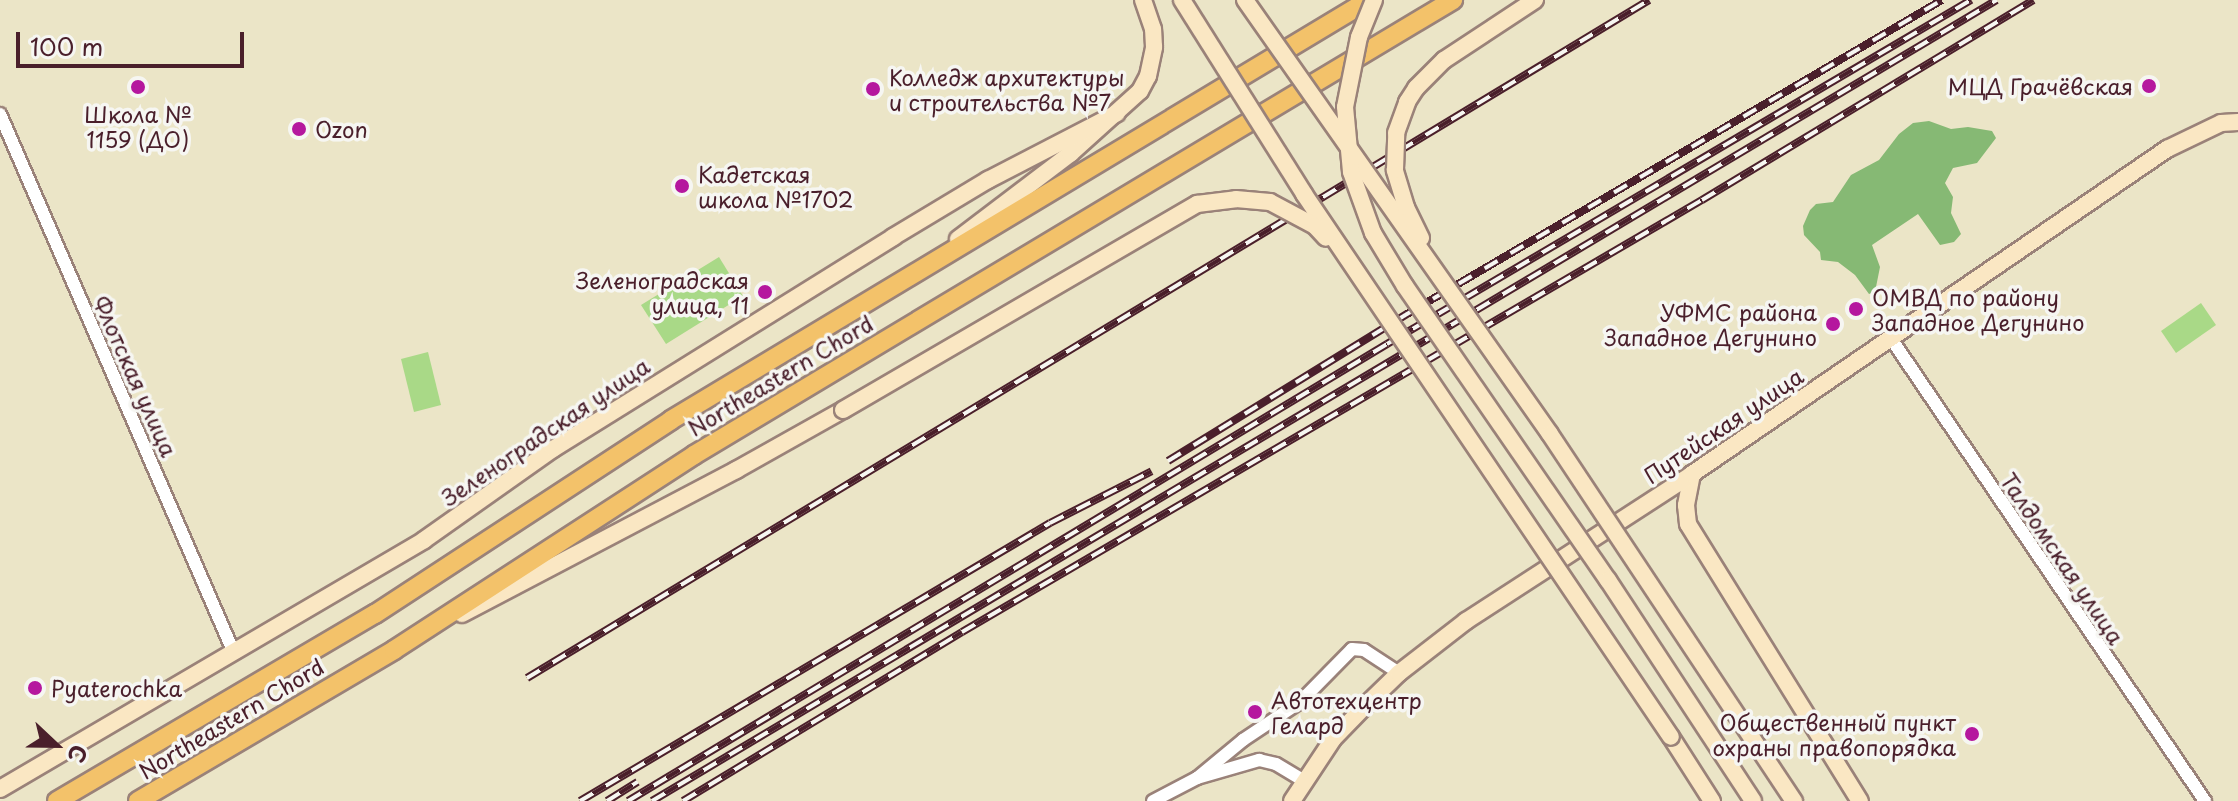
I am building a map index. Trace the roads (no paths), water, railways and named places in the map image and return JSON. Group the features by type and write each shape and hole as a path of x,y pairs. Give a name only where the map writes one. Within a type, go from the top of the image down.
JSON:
{"main road":[{"path":"844,318 963,235 1117,113 1140,91 1152,62 1153,29 1143,0"},
{"path":"1182,0 1274,149 1712,801"},
{"path":"1245,0 1636,560 1794,801"},
{"path":"1372,0 1355,49 1345,107 1351,172 1373,233 1405,286 1608,580 1753,801"},
{"name":"Northeastern Chord","path":"57,801 375,614 671,420 1372,0"},
{"name":"Northeastern Chord","path":"138,801 394,650 694,455 1453,0"},
{"path":"1444,282 1400,191 1394,152 1401,117 1416,88 1444,60 1535,0"},
{"name":"Зеленоградская улица","path":"0,789 424,540 553,449 893,237 988,180 1117,113"},
{"name":"Путейская улица","path":"1292,801 1333,739 1399,673 1466,621 1692,474 2167,149 2221,123 2238,122"},
{"path":"394,650 736,470 1197,204 1236,199 1285,208 1315,226 1379,303"},
{"path":"1692,474 1686,505 1688,524 1860,801"}],"street":[{"name":"Флотская улица","path":"0,114 234,653"},
{"name":"Талдомская улица","path":"1890,337 2205,801"},
{"path":"1197,778 1243,740 1300,702 1352,649 1364,650 1399,673"},
{"path":"1153,801 1197,778 1259,760 1276,764 1304,781"}],"railway":[{"path":"527,678 1649,0"},
{"path":"1168,461 1407,314 1942,0"},
{"path":"628,801 1387,344 1971,0"},
{"path":"652,801 1997,0"},
{"path":"683,801 962,632 1702,200 2033,0"},
{"path":"580,801 1050,523 1152,471"},
{"path":"607,801 638,782"}],"place":[{"name":"МЦД Грачёвская","path":"2149,86"},
{"name":"Школа № 1159 (ДО)","path":"138,87"},
{"name":"Колледж архитектуры и строительства №7","path":"873,89"},
{"name":"Ozon","path":"299,129"},
{"name":"Кадетская школа №1702","path":"682,186"},
{"name":"Зеленоградская улица, 11","path":"765,292"},
{"name":"ОМВД по району Западное Дегунино","path":"1856,309"},
{"name":"УФМС района Западное Дегунино","path":"1833,324"},
{"name":"Pyaterochka","path":"35,688"},
{"name":"Автотехцентр Гелард","path":"1255,712"},
{"name":"Общественный пункт охраны правопорядка","path":"1972,734"}]}
